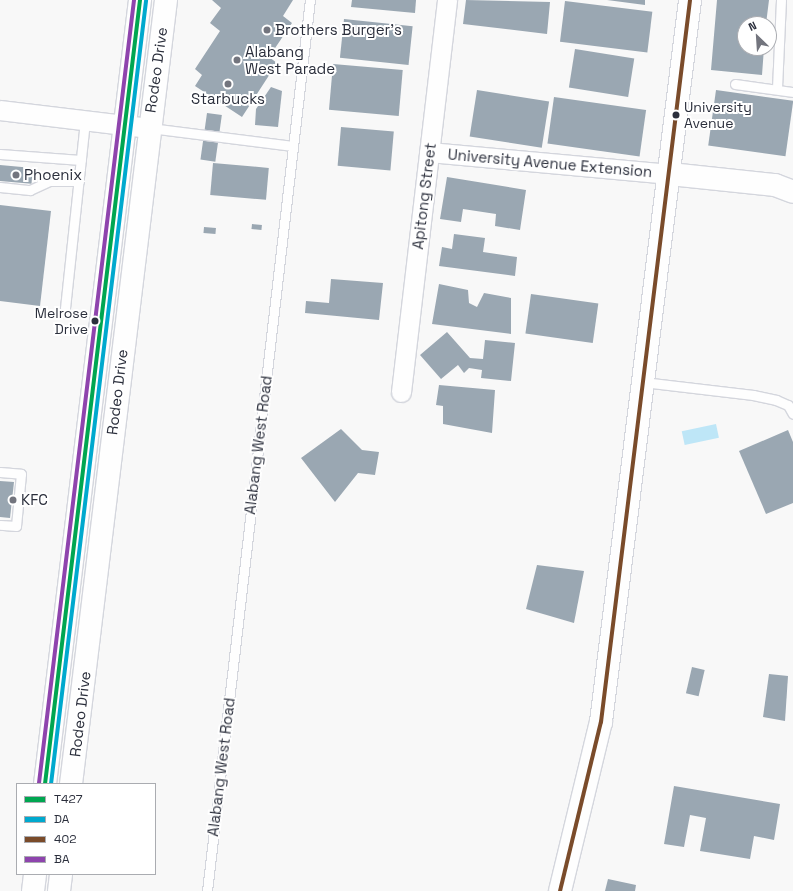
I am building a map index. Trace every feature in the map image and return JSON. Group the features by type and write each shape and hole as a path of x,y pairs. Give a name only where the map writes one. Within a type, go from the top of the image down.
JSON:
{"main road":[{"name":"Rodeo Drive","path":"45,783 123,127 140,0"},
{"name":"Rodeo Drive","path":"71,783 148,128 166,0"},
{"path":"560,891 601,722 641,382 670,174 690,0"},
{"path":"670,174 775,185 793,192"},
{"path":"33,891 35,875"},
{"path":"59,891 61,875"}],"street":[{"name":"Apitong Street","path":"401,392 447,0"},
{"path":"0,110 123,127 148,128"},
{"name":"University Avenue Extension","path":"429,152 670,174"}],"lane":[{"name":"Alabang West Road","path":"207,891 310,0"},
{"path":"777,88 781,0"},
{"path":"735,84 777,88 793,92"},
{"path":"65,308 85,122"},
{"path":"148,128 293,146"},
{"path":"0,154 81,160"},
{"path":"0,187 30,190 49,181 79,181"},
{"path":"641,382 753,395 776,400 788,405 793,414"},
{"path":"0,472 21,474 16,526 0,525"}],"water":[{"path":"716,424 719,438 685,445 682,431"}],"building":[{"name":"Alabang West Parade","path":"212,0 293,0 283,16 292,23 269,57 277,63 242,117 195,86 202,75 195,69 220,31 210,23 221,8"},
{"path":"352,0 416,0 415,13 351,7"},
{"path":"466,0 550,2 547,34 463,24"},
{"path":"607,0 645,0 645,5"},
{"path":"717,0 769,0 767,16 737,16 737,56 763,56 762,75 711,70"},
{"path":"565,1 652,12 647,52 560,42"},
{"path":"344,19 413,26 409,65 340,58"},
{"path":"575,49 634,58 628,97 569,88"},
{"path":"333,64 403,70 399,116 329,110"},
{"path":"271,87 282,91 278,127 255,125 256,109"},
{"path":"477,90 549,101 542,148 470,136"},
{"path":"716,90 793,101 785,156 708,145"},
{"path":"554,97 646,110 640,156 547,144"},
{"path":"207,113 222,115 215,162 200,160"},
{"path":"341,127 394,132 390,170 338,166"},
{"path":"213,163 269,168 266,200 210,195"},
{"name":"Phoenix","path":"0,165 33,168 31,184 0,181"},
{"path":"447,177 526,190 520,230 495,226 496,214 463,209 461,222 440,219"},
{"path":"0,205 51,211 40,306 0,301"},
{"path":"252,224 262,225 261,230 251,229"},
{"path":"204,227 216,228 215,234 203,233"},
{"path":"454,234 485,238 483,252 517,257 515,276 439,266 442,247 452,249"},
{"path":"331,279 383,283 379,320 305,313 306,301 329,303"},
{"path":"439,284 468,290 469,303 477,307 484,293 511,298 511,334 432,324"},
{"path":"531,294 598,303 593,343 525,334"},
{"path":"447,332 470,358 483,359 485,340 515,343 511,381 481,378 482,370 469,368 464,373 458,365 441,379 420,355"},
{"path":"439,385 495,390 492,433 443,424 443,406 436,405"},
{"path":"341,429 362,450 379,452 375,475 358,473 335,502 301,458"},
{"path":"788,430 793,442 793,503 766,514 739,451"},
{"path":"0,481 14,482 10,518 0,517"},
{"path":"537,565 584,571 574,623 526,609"},
{"path":"692,667 705,670 699,696 686,693"},
{"path":"769,674 788,676 785,721 763,717"},
{"path":"674,786 780,804 774,840 754,836 750,859 700,851 706,818 690,815 684,847 664,844"},
{"path":"608,879 636,885 635,891 605,891"}],"transit line":[{"name":"BA","path":"39,783 134,0"},
{"name":"T427","path":"45,783 140,0"},
{"name":"402","path":"560,891 601,722 690,0"},
{"name":"DA","path":"51,783 146,1"}],"place":[{"name":"Brothers Burger's","path":"267,30"},
{"name":"Alabang West Parade","path":"237,60"},
{"name":"Starbucks","path":"228,84"},
{"name":"University Avenue","path":"676,115"},
{"name":"Phoenix","path":"16,175"},
{"name":"Melrose Drive","path":"95,321"},
{"name":"KFC","path":"13,500"}]}
